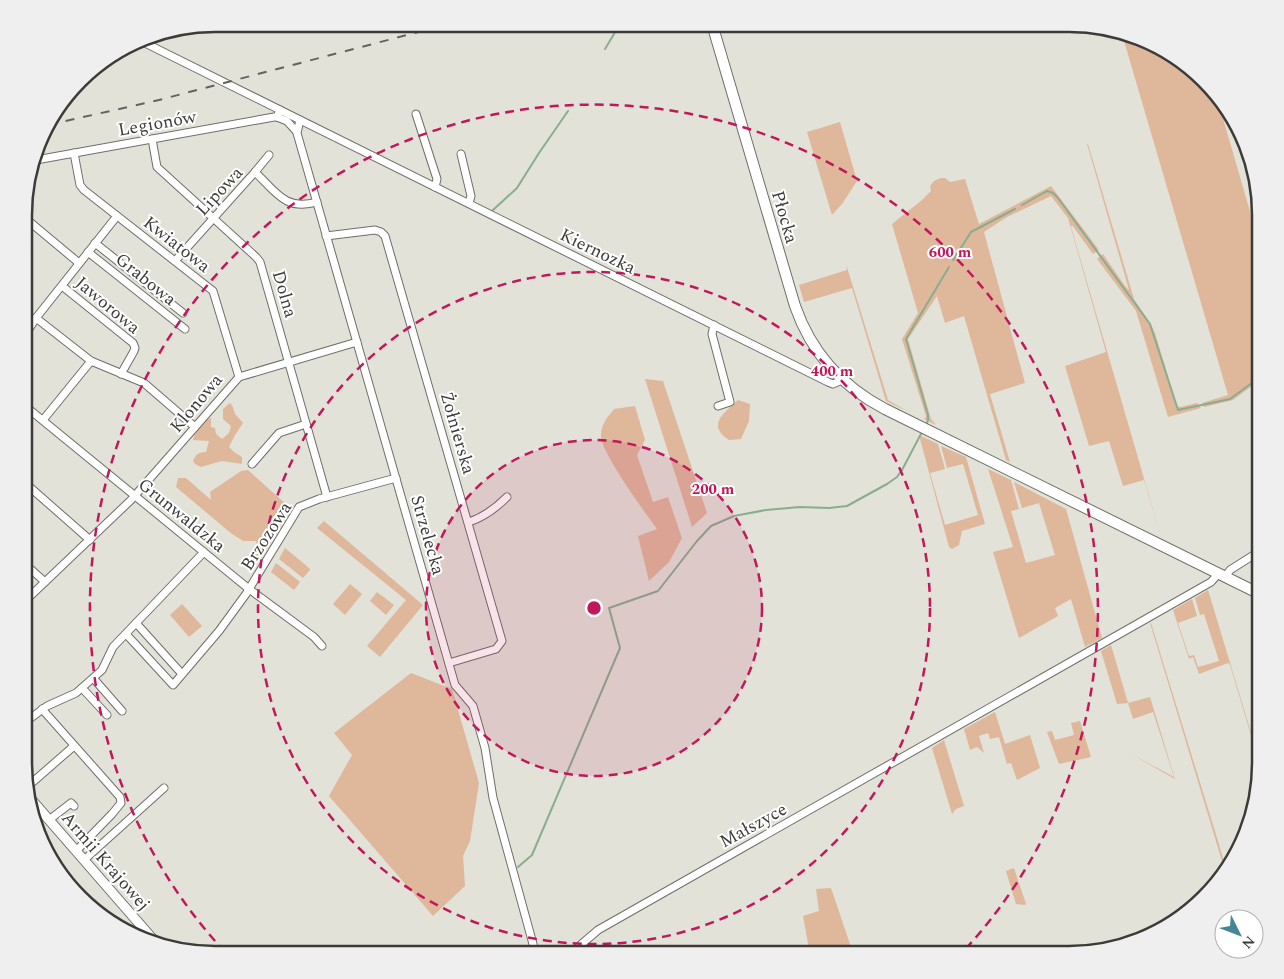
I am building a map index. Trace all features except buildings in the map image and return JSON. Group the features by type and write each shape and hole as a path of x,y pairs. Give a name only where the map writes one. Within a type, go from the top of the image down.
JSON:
{"main road":[{"name":"Płocka","path":"714,32 797,311 814,346 842,380 864,397 924,428 1252,590"}],"street":[{"path":"148,45 278,114 296,131 300,120"},
{"name":"Kiernozka","path":"278,114 300,120 833,384 842,380"},
{"name":"Legionów","path":"41,159 278,114"},
{"path":"416,114 437,179 434,187"},
{"name":"Strzelecka","path":"296,131 455,686 473,706 485,748 493,798 534,946"},
{"name":"Dolna","path":"152,139 157,167 260,262 327,498"},
{"name":"Kwiatowa","path":"74,153 80,185 212,292 239,377"},
{"path":"461,154 471,196 469,204"},
{"path":"255,172 270,155"},
{"name":"Lipowa","path":"175,261 255,172 285,201 294,205 317,202"},
{"path":"32,324 117,216"},
{"path":"32,224 79,263"},
{"name":"Żołnierska","path":"326,236 375,230 385,236 468,522 502,642 496,649 449,663"},
{"path":"95,243 183,313"},
{"name":"Grabowa","path":"88,252 185,329"},
{"name":"Jaworowa","path":"62,286 133,343 134,352 121,374"},
{"path":"36,318 91,361 144,383 196,427"},
{"path":"714,325 712,334 730,402 718,406"},
{"name":"Klonowa","path":"32,594 135,496 239,377 357,342"},
{"path":"43,420 91,361"},
{"name":"Grunwaldzka","path":"32,411 249,589 314,637 322,646"},
{"path":"252,464 279,433 306,424"},
{"name":"Brzozowa","path":"126,634 173,686 219,631 249,589 299,507 396,478"},
{"path":"32,489 90,540"},
{"path":"468,522 489,512 506,497"},
{"path":"32,717 42,710 76,693 94,679 102,670 113,647 204,552"},
{"name":"Małszyce","path":"579,946 598,930 1209,584 1252,556"},
{"path":"32,570 45,582"},
{"path":"136,623 182,674"},
{"path":"94,679 122,710"},
{"path":"82,688 107,715"},
{"path":"42,710 120,797 121,803 76,851"},
{"path":"33,781 74,746"},
{"path":"84,860 164,788"},
{"path":"48,820 70,803 74,806"},
{"name":"Armii Krajowej","path":"38,808 148,934"}],"shaded area":[{"path":"1124,41 1150,51 1180,70 1198,86 1222,116 1252,218 1252,386 1233,400 1204,407 1202,403 1228,395"},
{"path":"840,122 857,181 842,204 832,215 807,132"},
{"path":"1087,144 1134,299 1155,333 1177,406 1197,403 1201,408 1168,417 1136,311 1097,259 1103,254 1129,290"},
{"path":"941,178 945,178 950,182 965,179 979,224 1051,186 1099,250 1093,254 1072,225 1071,227 1161,537 1144,480 1123,486 1109,441 1089,446 1065,366 1106,352 1068,218 1051,196 1007,217 984,232 1025,383 990,394 1010,462 1006,460 964,316 945,323 937,296 908,339 931,419 936,425 924,419 926,417 925,413 902,339 918,313 892,224 922,200 931,191 930,186"},
{"path":"846,264 888,400 909,412 886,401 852,288 804,302 799,285 847,270"},
{"path":"645,379 663,381 707,513 692,527"},
{"path":"738,400 750,404 749,421 741,439 729,440 722,435 718,424 723,414"},
{"path":"230,403 235,414 243,423 229,447 242,457 242,464 222,461 201,467 195,464 193,461 195,457 200,453 206,452 209,441 193,440 197,430 211,418 211,427 215,428 216,434 222,439 229,433 231,426 223,419 223,409"},
{"path":"635,406 645,440 637,455 653,502 668,497 682,538 669,562 649,581 638,536 657,529 615,468 601,436 603,425 614,409"},
{"path":"919,435 938,444 945,469 930,473 945,525 978,515 963,464 947,468 941,446 966,457 985,524 962,531 959,545 952,549 949,547"},
{"path":"988,469 1011,480 1019,509 1011,511 1026,563 1055,555 1039,503 1022,508 1014,482 1066,509 1102,638 1085,647 1071,599 1055,608 1058,616 1019,638 993,552 1013,547"},
{"path":"248,470 288,506 257,563 252,552 257,545 256,541 243,541 232,534 176,487 178,478 186,478 211,500 210,492 241,471"},
{"path":"324,521 423,605 380,657 367,646 406,600 317,528"},
{"path":"285,548 309,568 310,570 303,578 279,559"},
{"path":"276,563 300,582 294,590 271,572"},
{"path":"350,584 362,594 345,615 333,604"},
{"path":"1208,590 1252,738 1230,665 1228,663 1199,674 1193,657 1189,659 1173,610 1192,599 1197,616 1178,623 1189,656 1194,655 1198,667 1219,661 1204,614 1200,615 1195,598"},
{"path":"377,592 394,605 386,615 370,601"},
{"path":"182,604 202,626 189,637 170,615"},
{"path":"1150,623 1218,841 1224,861 1222,863"},
{"path":"1111,645 1128,703 1117,704 1101,651"},
{"path":"411,673 452,689 479,783 470,841 463,856 465,886 433,916 329,796 352,755 334,733"},
{"path":"1150,697 1175,779 1129,753 1174,777 1153,712 1133,719 1128,703"},
{"path":"995,712 1005,744 1030,735 1040,768 1017,780 1011,763 1007,764 999,737 990,739 988,733 979,736 984,753 977,747 970,750 964,729"},
{"path":"1080,721 1091,757 1059,764 1047,732 1052,731 1055,740 1074,735 1071,723"},
{"path":"944,740 964,806 956,809 952,814 932,748"},
{"path":"1014,868 1025,905 1016,904 1006,871"},
{"path":"831,888 851,946 808,946 803,916 819,911 816,889"}],"waterway":[{"path":"605,49 615,32"},
{"path":"493,210 517,188 568,111"},
{"path":"1022,205 1047,191 1053,193 1058,198 1150,324 1178,410 1230,399 1252,383"},
{"path":"953,260 971,232 1015,209"},
{"path":"926,426 928,415 906,339 949,267"},
{"path":"518,867 532,855 620,648 609,608 658,591 711,526 734,516 766,510 847,506 887,484 897,477 902,470 922,432"}],"railway":[{"path":"58,123 159,100 418,32"}]}
